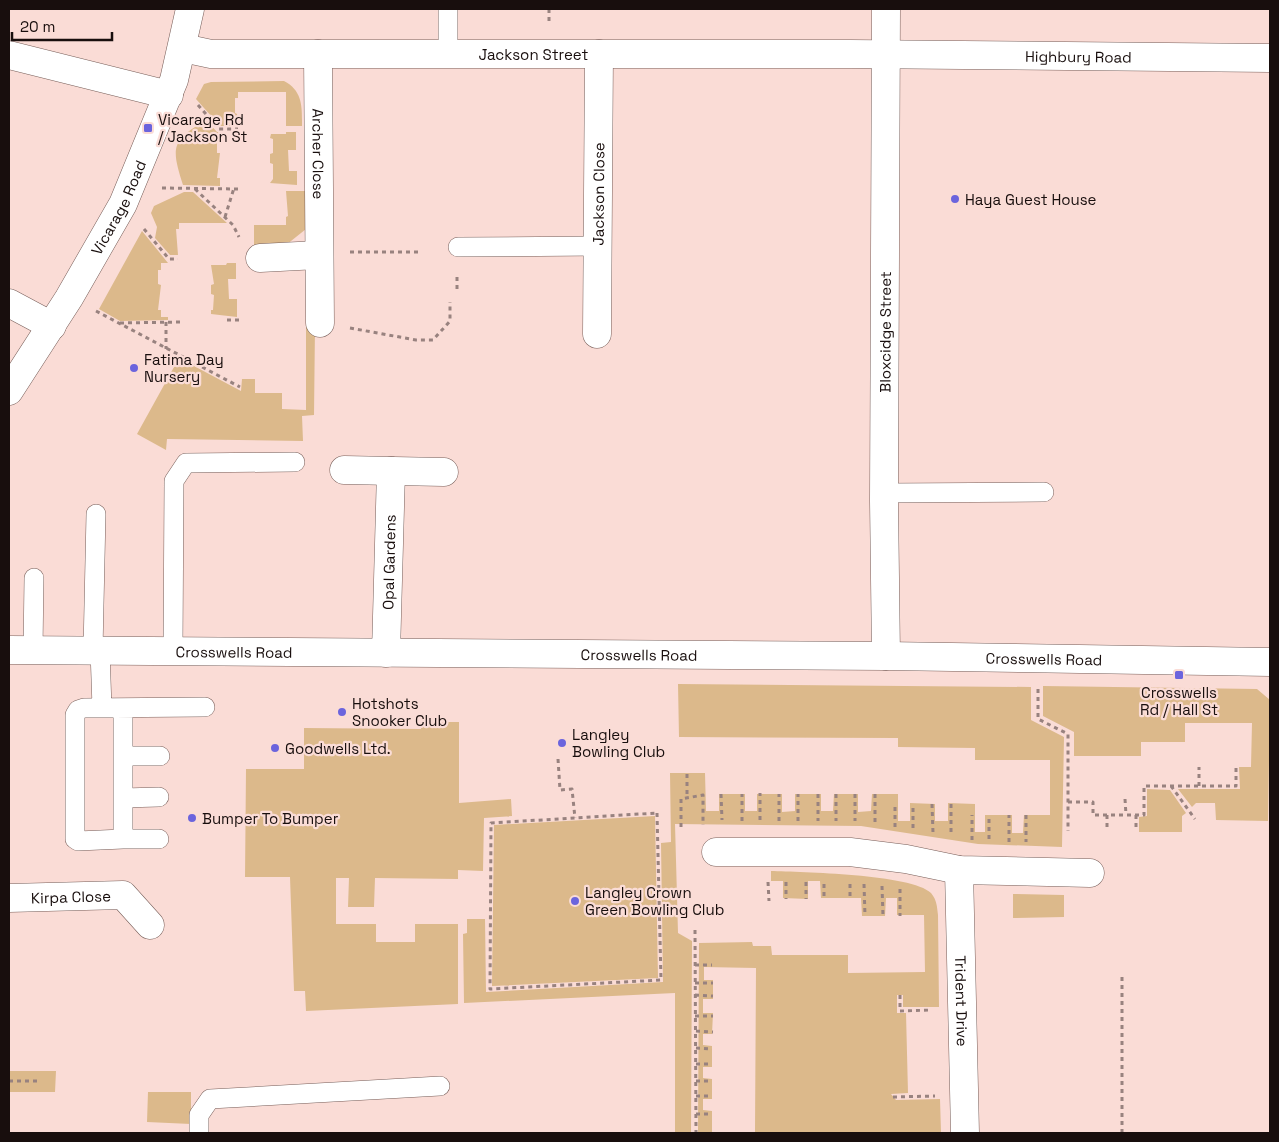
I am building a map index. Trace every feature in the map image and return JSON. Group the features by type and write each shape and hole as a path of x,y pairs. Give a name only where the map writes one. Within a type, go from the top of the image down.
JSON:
{"street":[{"name":"Vicarage Road","path":"9,391 52,326 123,204 169,95 183,48 190,9"},
{"name":"Bloxcidge Street","path":"886,9 884,493 886,656"},
{"name":"Jackson Street","path":"183,48 211,54 886,55"},
{"name":"Archer Close","path":"318,54 320,323"},
{"name":"Jackson Close","path":"597,334 599,54"},
{"path":"9,55 169,95"},
{"name":"Highbury Road","path":"886,55 1270,58"},
{"path":"260,258 318,255"},
{"path":"9,303 52,326"},
{"path":"344,470 444,472"},
{"name":"Opal Gardens","path":"386,652 390,471"},
{"name":"Crosswells Road","path":"21,650 886,656 1270,662"},
{"path":"719,840 906,859 965,858 1090,873"},
{"name":"Trident Drive","path":"965,858 965,1133"},
{"name":"Kirpa Close","path":"9,898 123,896 150,925"}],"lane":[{"path":"448,9 448,54"},
{"path":"458,247 598,246"},
{"path":"173,650 174,481 186,463 295,462"},
{"path":"884,493 1044,492"},
{"path":"96,514 97,650 102,708"},
{"path":"21,650 34,578"},
{"path":"159,839 78,841 74,837 76,715 78,710 84,708 205,707"},
{"path":"123,708 123,839"},
{"path":"123,756 160,756"},
{"path":"123,798 159,798"},
{"path":"199,1133 200,1115 210,1099 440,1086"}],"path":[{"path":"549,9 550,32"},
{"path":"197,104 220,129 238,129"},
{"path":"155,188 238,189"},
{"path":"226,217 234,188"},
{"path":"194,189 233,224"},
{"path":"139,223 169,259 178,259"},
{"path":"348,252 422,252"},
{"path":"348,327 416,340 433,340 450,321 450,302"},
{"path":"91,308 240,387"},
{"path":"227,320 239,320"},
{"path":"166,322 166,349"},
{"path":"119,323 180,322"},
{"path":"1038,681 1038,720 1068,734 1068,831"},
{"path":"558,759 560,790 572,789 575,818"},
{"path":"1199,767 1199,786"},
{"path":"1068,802 1093,802 1093,815 1144,815 1144,786 1236,786 1236,767"},
{"path":"687,774 687,798"},
{"path":"1171,786 1195,819"},
{"path":"719,840 722,794"},
{"path":"742,794 742,828"},
{"path":"760,794 760,828"},
{"path":"779,794 779,828"},
{"path":"798,794 798,828"},
{"path":"818,794 818,828"},
{"path":"836,794 836,811"},
{"path":"855,794 855,812"},
{"path":"874,794 874,831"},
{"path":"682,827 681,799 702,796 703,827"},
{"path":"1125,799 1126,815"},
{"path":"894,803 894,834"},
{"path":"913,804 913,837"},
{"path":"932,804 933,840"},
{"path":"951,804 951,843"},
{"path":"657,813 661,980 490,989 491,823 575,818 657,813"},
{"path":"965,858 972,815"},
{"path":"989,815 989,848"},
{"path":"1009,849 1010,815"},
{"path":"1026,815 1026,850"},
{"path":"1106,815 1107,831"},
{"path":"1136,815 1136,831"},
{"path":"864,880 865,916"},
{"path":"882,882 882,916"},
{"path":"900,886 900,916"},
{"path":"695,930 696,1133"},
{"path":"695,965 712,965"},
{"path":"1122,975 1122,1133"},
{"path":"695,983 713,983"},
{"path":"695,995 713,996"},
{"path":"900,995 900,1011 934,1010"},
{"path":"695,1016 713,1016"},
{"path":"695,1031 712,1032"},
{"path":"695,1048 712,1048"},
{"path":"696,1064 712,1064"},
{"path":"9,1081 38,1081"},
{"path":"696,1081 712,1081"},
{"path":"696,1096 712,1096"},
{"path":"893,1096 936,1096"},
{"path":"696,1114 712,1114"}],"shaded area":[{"path":"284,81 295,90 300,100 302,126 286,126 286,92 238,92 238,98 235,98 235,113 237,114 238,126 220,126 196,99 204,84 211,82"},
{"path":"206,120 217,132 220,132 220,138 217,139 217,153 220,153 217,178 220,178 220,186 183,185 177,162 177,146 186,134"},
{"path":"286,132 296,132 296,150 288,150 289,171 297,171 297,185 270,183 273,179 273,164 270,163 270,154 273,153 271,134 286,134"},
{"path":"286,191 308,191 306,229 286,245 254,246 254,225 286,225 286,217 288,216"},
{"path":"184,192 193,192 227,223 179,223 179,229 176,229 178,255 170,255 155,238 157,227 151,213 154,206"},
{"path":"142,231 168,263 161,263 161,270 158,270 158,284 161,285 158,310 161,310 161,317 168,317 168,320 120,321 99,309"},
{"path":"227,263 236,263 236,279 228,279 229,299 237,299 237,317 211,314 214,295 211,294 211,285 214,284 211,265 226,265"},
{"path":"306,326 315,326 314,415 302,416 303,441 167,439 166,450 137,434 179,358 241,391 242,379 255,379 255,393 282,393 282,409 306,410"},
{"path":"678,684 1031,687 1031,720 1064,737 1062,847 978,844 861,826 675,824 678,933 692,941 691,1133 675,1133 675,993 464,1003 463,934 467,933 467,919 485,919 486,992 663,982 661,843 671,842 670,773 705,773 706,811 719,811 719,794 745,794 745,811 757,811 757,794 782,794 782,812 795,811 795,794 821,794 821,811 833,811 834,794 858,794 858,812 871,811 872,794 898,794 898,821 910,821 910,803 935,804 935,821 948,821 948,803 975,804 975,832 985,832 985,815 1012,815 1012,833 1023,833 1024,815 1050,815 1050,760 975,760 975,748 898,747 898,738 679,737"},
{"path":"1043,686 1257,689 1270,700 1268,821 1216,820 1215,803 1196,803 1192,807 1178,789 1240,789 1239,767 1251,767 1252,723 1185,723 1185,742 1141,742 1141,756 1074,756 1074,732 1043,716"},
{"path":"422,722 459,722 459,803 511,799 512,816 484,818 483,871 458,870 458,879 375,878 374,907 348,907 349,878 336,878 336,924 376,924 376,942 415,942 415,924 458,924 458,1004 306,1011 305,991 294,991 290,877 245,877 246,769 304,769 304,728 421,729"},
{"path":"1147,789 1170,790 1186,813 1182,816 1182,832 1139,832 1139,817 1147,816"},
{"name":"Langley Crown Green Bowling Club","path":"655,816 658,978 492,986 494,825"},
{"path":"771,871 829,873 902,882 920,887 931,893 938,915 939,1007 903,1007 903,995 897,995 897,1013 906,1013 908,1093 891,1094 896,1100 940,1099 941,1133 698,1133 699,943 752,942 753,946 771,946 772,955 848,955 848,973 925,972 924,915 897,915 897,898 886,898 885,916 862,916 861,898 821,898 820,881 808,881 808,899 783,898 783,881 771,881","holes":["704,967 756,968 755,1132 712,1132 712,1111 703,1110 703,1099 712,1099 712,1079 703,1078 703,1067 712,1067 712,1046 703,1045 703,1034 712,1034 713,1013 703,1013 703,999 713,999 713,980 704,980"]},
{"path":"1013,894 1064,895 1064,917 1013,918"},
{"path":"9,1071 56,1071 55,1092 9,1092"},
{"path":"148,1092 191,1092 191,1124 147,1122"}],"place":[{"name":"Vicarage Rd / Jackson St","path":"148,128"},
{"name":"Haya Guest House","path":"955,199"},
{"name":"Fatima Day Nursery","path":"134,368"},
{"name":"Crosswells Rd / Hall St","path":"1179,675"},
{"name":"Hotshots Snooker Club","path":"342,712"},
{"name":"Langley Bowling Club","path":"562,743"},
{"name":"Goodwells Ltd.","path":"275,748"},
{"name":"Bumper To Bumper","path":"192,818"},
{"name":"Langley Crown Green Bowling Club","path":"575,901"}]}
